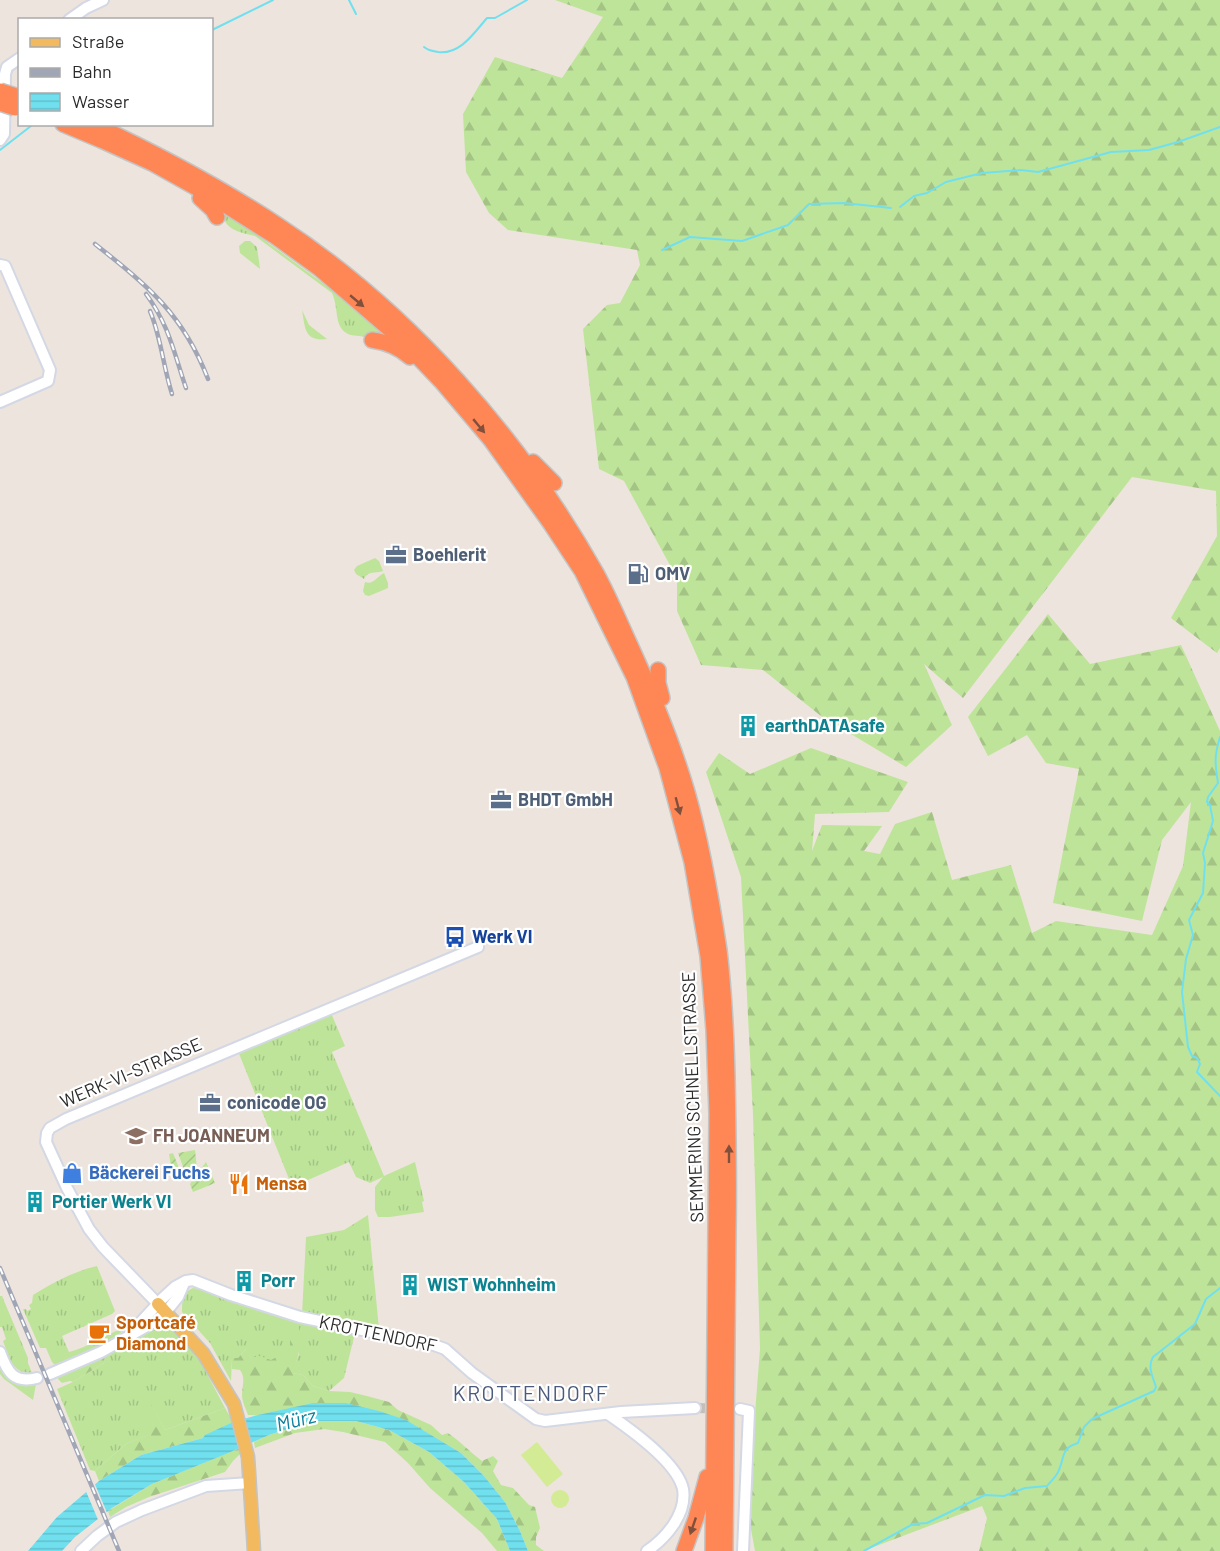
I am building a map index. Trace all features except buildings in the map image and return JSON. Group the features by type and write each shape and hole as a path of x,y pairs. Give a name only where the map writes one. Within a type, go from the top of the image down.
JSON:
{"highway":[{"path":"0,91 14,103"},
{"name":"SEMMERING SCHNELLSTRASSE","path":"68,126 152,163 211,196 266,231 320,269 400,338 491,440 551,524 582,571 634,677 667,768 692,862 708,956 717,1114 713,1551"},
{"name":"SEMMERING SCHNELLSTRASSE","path":"97,126 216,186 281,227 325,259 398,320 450,373 506,437 598,575 652,692 668,733 704,856 719,953 725,1026 729,1148 725,1551"},
{"path":"152,163 169,180 205,201 217,217"},
{"path":"372,340 394,346 406,353 432,379 453,395"},
{"path":"506,437 554,483"},
{"path":"658,670 660,693 667,712 668,733"},
{"path":"684,1551 714,1460"}],"main road":[{"name":"WERK-VI-STRASSE","path":"162,1308 203,1353 234,1404 248,1457 254,1551"}],"street":[{"path":"72,18 103,0"},
{"path":"0,140 4,134 5,74 7,67 18,59"},
{"path":"0,265 5,266 50,370 48,381 0,402"},
{"name":"WERK-VI-STRASSE","path":"162,1308 108,1254 89,1229 46,1143 50,1128 66,1119 478,947"},
{"name":"KROTTENDORF","path":"50,1374 101,1352 156,1321 162,1308 178,1297 185,1282 198,1281 231,1295 308,1319 445,1349 472,1373 536,1419 545,1421 621,1412 695,1408"},
{"path":"0,1352 7,1369 13,1376 25,1380 38,1378"},
{"path":"740,1409 749,1411 743,1551"},
{"path":"608,1414 640,1437 658,1454 674,1472 682,1488 683,1500 674,1524 668,1533 647,1551"},
{"path":"81,1551 116,1522 142,1510 206,1486 250,1483"}],"green space":[{"path":"555,0 1220,0 1220,648 1217,653 1171,618 1217,536 1216,491 1132,477 963,698 924,664 952,725 906,767 821,716 763,670 701,665 677,611 677,578 624,481 599,469 583,329 607,305 620,303 640,265 637,250 508,230 489,213 466,172 463,114 495,57 562,78 603,17"},
{"path":"221,211 331,289 393,342 346,333 338,321 332,293 255,236 233,229 226,222"},
{"path":"245,241 250,241 257,247 260,269 240,253 239,246"},
{"path":"302,310 309,325 327,339 310,336 305,327"},
{"path":"375,558 379,561 383,571 370,573 364,579 356,574 354,570 357,566"},
{"path":"384,573 388,588 369,596 365,595 363,591 365,582 373,582"},
{"path":"1048,614 1090,664 1181,645 1220,731 1220,1551 979,1551 987,1518 982,1506 863,1551 755,1551 750,1524 760,1349 753,1115 741,877 706,772 719,753 750,774 811,748 908,782 889,812 815,814 812,851 822,825 882,826 864,851 880,854 895,824 932,812 952,880 1011,865 1032,933 1056,921 1152,935 1183,866 1191,802 1162,840 1142,921 1053,903 1079,769 1046,763 1027,735 988,756 968,717"},
{"path":"331,1013 345,1046 332,1052 384,1176 415,1162 424,1201 422,1202 424,1212 378,1217 375,1210 375,1187 383,1177 370,1183 356,1177 349,1162 293,1189 238,1051"},
{"path":"195,1150 197,1169 191,1177 187,1178 178,1153"},
{"path":"173,1153 183,1178 173,1179 169,1154"},
{"path":"206,1162 215,1183 193,1192 190,1184"},
{"path":"368,1215 379,1329 341,1323 340,1315 332,1315 333,1321 302,1315 306,1237 344,1230"},
{"path":"97,1266 115,1311 62,1336 69,1352 125,1327 128,1328 100,1346 55,1365 46,1348 40,1348 23,1309 27,1311 31,1309 29,1305 32,1303 33,1295 72,1274"},
{"path":"193,1288 224,1299 229,1297 355,1333 344,1378 329,1391 313,1386 303,1375 292,1373 299,1354 290,1326 290,1357 271,1360 251,1358 246,1349 238,1358 232,1359 231,1381 210,1343 182,1312 183,1298"},
{"path":"0,1296 2,1296 28,1358 32,1373 20,1371 12,1363 3,1341 6,1339 2,1327 0,1327"},
{"path":"297,1323 300,1342 293,1373 303,1375 313,1386 329,1391 350,1392 389,1402 398,1410 431,1425 442,1435 448,1433 482,1461 493,1456 498,1461 493,1471 501,1485 513,1488 529,1505 535,1507 540,1528 536,1537 536,1545 544,1551 528,1551 505,1502 461,1453 405,1420 248,1415 242,1398 243,1376 240,1370 232,1369 232,1358 238,1358 247,1348 251,1358 260,1356 271,1360 284,1353 290,1357 290,1326"},
{"path":"161,1324 178,1330 196,1353 225,1408 165,1430 152,1406 144,1411 152,1434 127,1443 95,1471 90,1470 57,1389 104,1363 105,1354 126,1343 135,1352 144,1346 139,1337"},
{"path":"105,1354 104,1363 73,1382 62,1383 58,1379 58,1374"},
{"path":"0,1366 15,1382 25,1385 36,1384 33,1400 4,1379 0,1374"},
{"path":"152,1405 165,1430 225,1408 233,1422 203,1438 141,1455 99,1481 95,1471 127,1443 151,1434 143,1411"},
{"path":"313,1421 356,1421 389,1430 429,1452 464,1482 497,1519 510,1551 497,1551 482,1533 430,1488 385,1442 324,1429 295,1433 255,1448 254,1442 269,1435"},
{"path":"537,1442 563,1474 547,1487 521,1455"},
{"path":"240,1448 241,1453 225,1472 149,1497 110,1517 108,1511 152,1484"},
{"path":"556,1490 564,1490 569,1495 567,1506 556,1508 551,1503 551,1495"}],"water":[{"name":"Mürz","path":"313,1403 346,1403 406,1420 461,1453 505,1502 528,1551 510,1551 497,1519 464,1482 429,1452 389,1430 356,1421 313,1421 269,1435 152,1484 112,1508 75,1537 62,1551 28,1551 57,1517 99,1481 141,1455 203,1438 233,1422"}],"pier":[{"path":"94,1482 108,1515 99,1522 85,1489"}],"waterway":[{"path":"213,30 273,0"},
{"path":"349,0 356,14"},
{"path":"424,47 438,52 460,47 487,18 495,18 527,0"},
{"path":"0,150 31,126"},
{"path":"900,207 914,196 927,193 946,182 982,173 1021,170 1038,172 1111,152 1149,150 1220,127"},
{"path":"662,250 690,237 742,241 788,225 809,204 844,203 891,208"},
{"path":"1220,737 1216,760 1218,783 1207,802 1210,805 1213,821 1203,853 1205,863 1203,893 1189,920 1193,935 1186,959 1182,992 1188,1047 1192,1056 1197,1058 1200,1064 1197,1072 1220,1096"},
{"path":"864,1551 913,1524 927,1523 985,1495 1004,1496 1025,1488 1047,1486 1058,1472 1066,1450 1078,1443 1084,1427 1092,1419 1154,1391 1156,1387 1151,1368 1153,1357 1195,1324 1206,1299 1220,1288"}],"tunnel":[{"path":"695,1408 740,1409"}],"railway":[{"path":"95,244 132,274 162,303 187,336 208,379"},
{"path":"146,294 166,328 186,388"},
{"path":"150,311 172,394"},
{"path":"0,1268 119,1551"}],"place":[{"name":"Boehlerit","path":"396,555"},
{"name":"OMV","path":"638,574"},
{"name":"earthDATAsafe","path":"748,726"},
{"name":"BHDT GmbH","path":"501,800"},
{"name":"Werk VI","path":"455,937"},
{"name":"conicode OG","path":"210,1103"},
{"name":"FH JOANNEUM","path":"136,1136"},
{"name":"Bäckerei Fuchs","path":"72,1173"},
{"name":"Mensa","path":"239,1184"},
{"name":"Portier Werk VI","path":"35,1202"},
{"name":"Porr","path":"244,1281"},
{"name":"WIST Wohnheim","path":"410,1285"},
{"name":"Sportcafé Diamond","path":"99,1333"}],"district":[{"name":"KROTTENDORF","path":"531,1394"}]}
